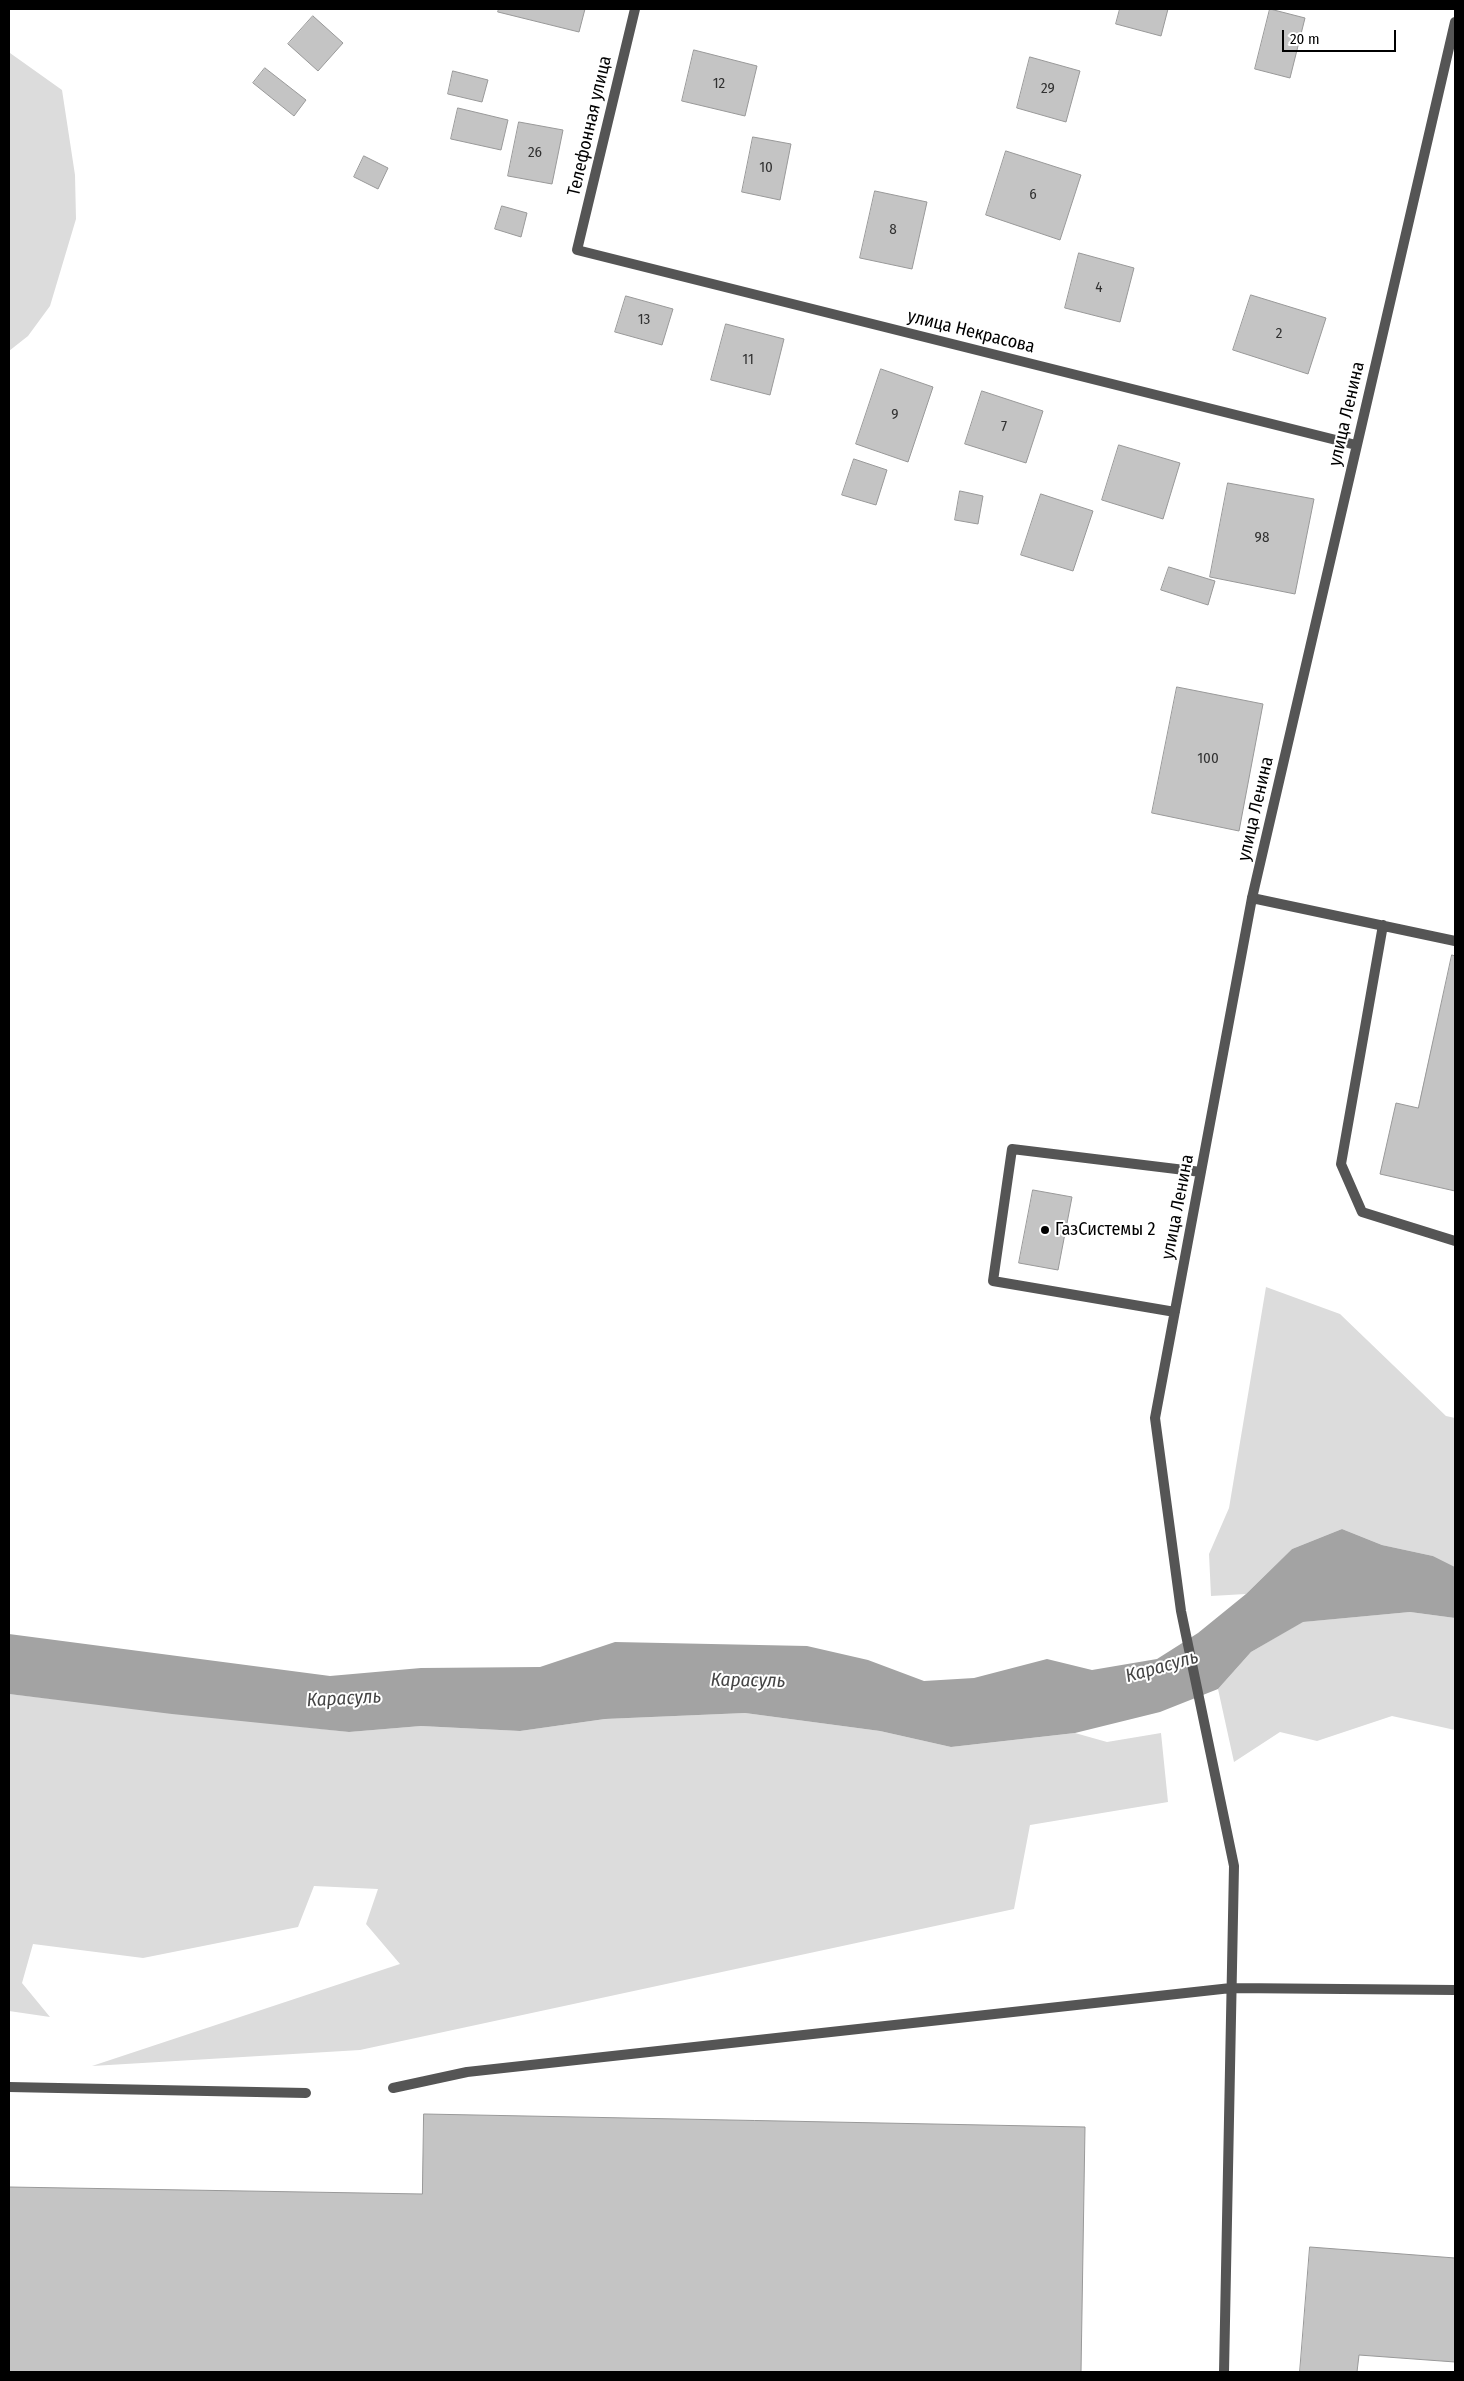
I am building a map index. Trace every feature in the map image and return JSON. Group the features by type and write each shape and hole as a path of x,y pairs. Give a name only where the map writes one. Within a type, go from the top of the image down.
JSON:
{"street":[{"name":"Телефонная улица","path":"577,250 635,9"},
{"name":"улица Ленина","path":"1224,2372 1234,1866 1181,1611 1154,1418 1252,898 1455,22"},
{"name":"улица Некрасова","path":"577,250 1356,445"},
{"path":"1252,898 1455,941"},
{"path":"1383,925 1341,1164 1362,1212 1455,1241"},
{"path":"1175,1312 993,1281 1012,1149 1201,1172"},
{"path":"394,2088 467,2072 1231,1988 1455,1990"},
{"path":"9,2087 306,2093"}],"shaded area":[{"path":"10,53 62,90 75,175 76,219 50,306 28,336 9,351"},
{"path":"1266,1287 1340,1314 1446,1416 1455,1418 1455,1567 1433,1556 1382,1545 1342,1529 1292,1549 1246,1594 1211,1596 1209,1554 1229,1508"},
{"path":"1410,1612 1455,1618 1455,1730 1392,1716 1317,1741 1280,1732 1234,1762 1218,1689 1251,1652 1302,1622"},
{"path":"9,1694 349,1732 421,1726 520,1731 605,1719 745,1713 880,1731 951,1747 1075,1733 1107,1742 1161,1733 1168,1802 1030,1825 1014,1909 360,2050 92,2066 400,1964 366,1924 378,1889 314,1886 298,1927 143,1958 33,1944 22,1983 50,2017 9,2011"}],"water":[{"name":"Карасуль","path":"1342,1529 1382,1545 1433,1556 1455,1567 1455,1618 1410,1612 1303,1622 1251,1652 1218,1689 1160,1712 1075,1733 951,1747 880,1731 745,1713 605,1719 520,1731 421,1726 349,1732 172,1714 9,1694 9,1634 330,1676 421,1668 540,1667 615,1642 807,1646 868,1660 924,1681 974,1678 1047,1659 1092,1670 1157,1659 1198,1633 1246,1594 1292,1549"}],"building":[{"path":"499,9 585,9 579,32 498,12"},
{"path":"1120,9 1168,9 1161,36 1116,24"},
{"path":"1270,9 1305,18 1290,78 1255,69"},
{"path":"313,16 343,43 318,71 288,44"},
{"path":"694,50 757,66 745,116 682,101"},
{"path":"1030,57 1080,71 1066,122 1017,108"},
{"path":"265,68 306,100 294,116 253,83"},
{"path":"453,71 488,80 482,102 448,94"},
{"path":"458,108 508,120 501,150 451,139"},
{"path":"519,122 563,130 552,184 508,176"},
{"path":"753,137 791,144 780,200 742,192"},
{"path":"1006,151 1081,175 1060,240 986,215"},
{"path":"364,156 388,168 378,189 354,177"},
{"path":"875,191 927,202 912,269 860,258"},
{"path":"502,206 527,213 521,237 495,229"},
{"path":"1079,253 1134,268 1120,322 1065,308"},
{"path":"1251,295 1326,318 1308,374 1233,350"},
{"path":"626,296 673,309 662,345 615,332"},
{"path":"726,324 784,339 770,395 711,380"},
{"path":"881,369 933,387 908,462 856,444"},
{"path":"982,391 1043,411 1026,463 965,444"},
{"path":"1119,445 1180,463 1163,519 1102,500"},
{"path":"854,459 887,470 876,505 842,495"},
{"path":"1228,483 1314,499 1295,594 1210,577"},
{"path":"960,491 983,496 978,524 955,520"},
{"path":"1041,494 1093,511 1073,571 1021,555"},
{"path":"1169,567 1215,581 1208,605 1161,590"},
{"path":"1177,687 1263,704 1239,831 1152,813"},
{"path":"1452,955 1455,956 1455,1191 1380,1174 1396,1103 1418,1108"},
{"name":"ГазСистемы 2","path":"1033,1190 1072,1197 1058,1270 1019,1263"},
{"path":"424,2114 1085,2127 1081,2372 9,2372 9,2187 422,2194"},
{"path":"1310,2247 1455,2258 1455,2362 1359,2355 1357,2372 1300,2372"}],"place":[{"name":"ГазСистемы 2","path":"1045,1230"}]}
